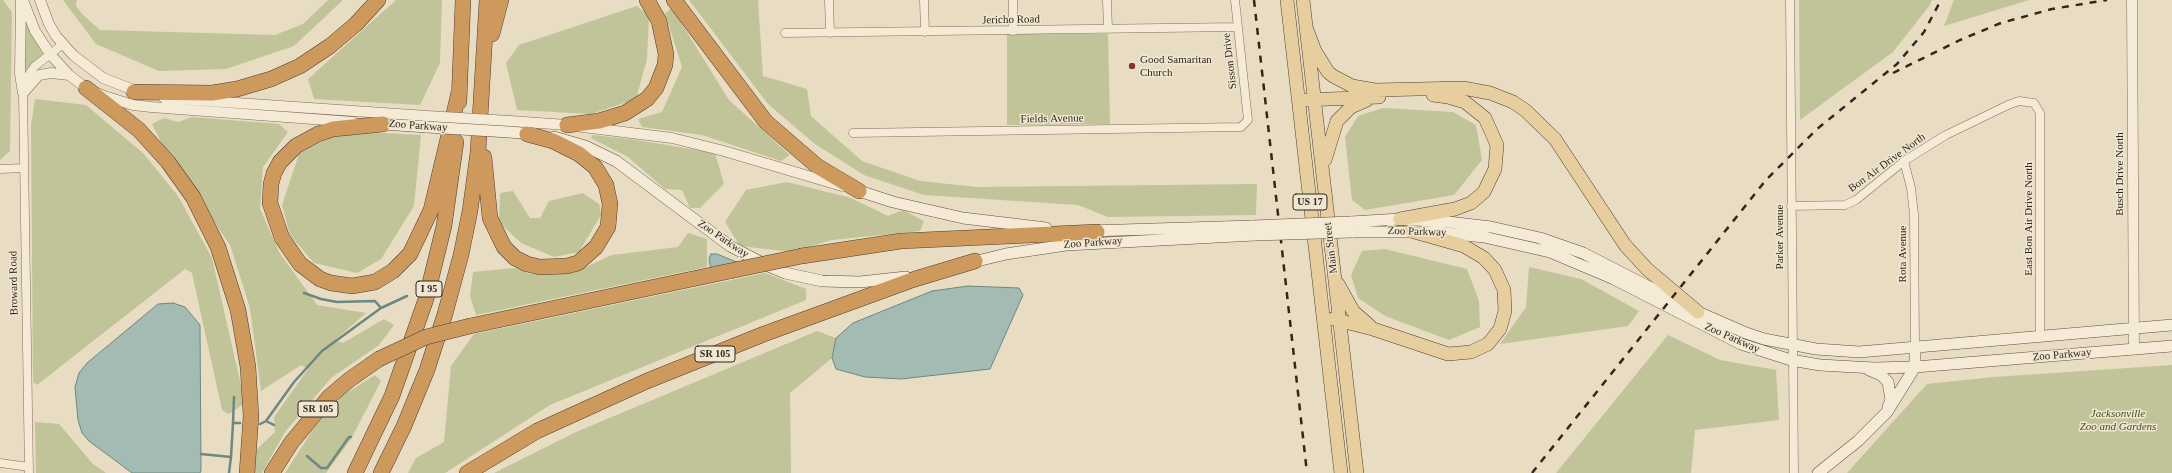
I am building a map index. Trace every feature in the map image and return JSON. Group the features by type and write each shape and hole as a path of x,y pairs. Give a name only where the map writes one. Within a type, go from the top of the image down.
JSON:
{"highway":[{"path":"134,92 212,93 237,89 271,79 300,66 330,46 356,24 378,0"},
{"name":"I 95","path":"355,473 392,396 426,299 449,197 455,152 463,0"},
{"name":"I 95","path":"381,473 416,398 450,300 470,211 481,117 487,0"},
{"path":"483,78 501,0"},
{"path":"567,125 599,121 625,113 647,99 656,88 665,65 666,54 658,21 647,0"},
{"path":"674,0 766,122 817,166 859,190"},
{"path":"86,88 139,130 168,162 193,197 218,247 238,310 248,367 250,416 246,473"},
{"path":"383,124 333,129 318,134 296,146 280,162 274,173 271,184 270,203 282,238 300,264 320,279 331,283 352,286 375,282 393,271 410,254 424,228 433,203 459,92"},
{"path":"481,117 487,202 491,222 504,248 515,258 527,264 546,268 567,266 587,256 603,239 610,216 608,192 598,170 583,156 559,143 527,134"},
{"name":"SR 105","path":"272,473 291,443 325,402 349,380 379,359 426,337 470,326 802,256 901,241 1097,232"},
{"name":"SR 105","path":"467,473 536,431 647,381 800,321 915,279 974,261"}],"main road":[{"name":"Main Street","path":"1287,0 1341,473"},
{"name":"Main Street","path":"1303,0 1357,473"},
{"path":"1306,27 1315,51 1333,76 1352,86 1374,94 1437,95 1464,102 1485,118 1497,146 1497,161 1492,178 1484,192 1471,203 1455,209 1400,219"},
{"path":"1298,96 1374,94 1463,88 1490,93 1513,102 1525,110 1555,139 1625,245 1647,269 1698,312"},
{"path":"1322,171 1328,146 1337,121 1351,107 1374,94"},
{"name":"Zoo Parkway","path":"383,124 427,121 510,127 527,134 569,140 610,157 635,173 735,250 785,273 822,281 860,282 899,278 1021,252 1080,244 1254,230"},
{"name":"Zoo Parkway","path":"859,190 893,202 963,218 1028,227 1097,232 1352,227 1484,237 1550,252 1614,279 1741,344 1791,360 1820,365 1865,368 1916,367 2172,346"},
{"name":"Zoo Parkway","path":"1352,227 1400,219 1491,227 1567,246 1632,277 1698,312 1746,333 1791,345 1859,352 2172,325"},
{"path":"1323,317 1373,329 1440,352 1455,354 1472,352 1488,344 1500,329 1504,321 1504,290 1502,282 1490,264 1464,246 1411,232"},
{"path":"1334,277 1353,310 1373,329"},
{"path":"1818,473 1858,441 1887,412 1916,367 1915,348"},
{"path":"1865,368 1881,375 1888,382 1891,400 1887,412"}],"street":[{"path":"22,0 35,31 50,54"},
{"path":"22,0 20,74 23,93"},
{"path":"23,93 31,71 63,44 49,24 40,0"},
{"path":"829,0 830,33"},
{"path":"924,0 925,32"},
{"path":"1013,0 1013,31"},
{"path":"1108,0 1108,29"},
{"name":"Sisson Drive","path":"1235,0 1248,120"},
{"name":"Parker Avenue","path":"1790,0 1791,360 1794,473"},
{"name":"Busch Drive North","path":"2132,0 2134,349"},
{"name":"Jericho Road","path":"785,33 1237,27"},
{"name":"Zoo Parkway","path":"63,44 72,55 103,78 134,92 170,100 427,121"},
{"name":"Zoo Parkway","path":"50,54 69,75 86,88 120,101 151,107 383,124"},
{"path":"23,93 39,75 51,73 69,75"},
{"name":"Broward Road","path":"23,93 29,470"},
{"name":"Bon Air Drive North","path":"1791,206 1845,205 1856,200 1904,162 1946,135 2008,105 2019,101 2034,103"},
{"name":"East Bon Air Drive North","path":"2034,103 2040,113 2040,337"},
{"name":"Fields Avenue","path":"853,133 1241,127 1248,120"},
{"name":"Zoo Parkway","path":"510,127 567,125 649,134 694,143 859,190"},
{"name":"Rota Avenue","path":"1904,162 1914,214 1915,348"},
{"path":"0,169 24,168"},
{"path":"0,463 29,470"}],"green space":[{"path":"0,0 3,0 12,12 10,151 0,160"},
{"path":"63,0 77,0 76,6 83,15 100,30 275,35 303,24 328,0 343,0 294,46 226,69 159,71 96,44"},
{"path":"396,0 442,0 440,63 420,105 314,99 308,79"},
{"path":"689,0 758,0 763,76 807,89 811,116 862,161 920,181 977,187 1257,184 1256,215 1108,217 1078,205 924,195 864,175 815,144 768,104"},
{"path":"1799,0 1932,0 1930,5 1893,52 1800,120"},
{"path":"1954,0 2029,0 1944,26"},
{"path":"637,6 649,16 647,59 636,99 591,114 517,110 506,63 519,45"},
{"path":"672,8 729,100 790,155 781,161 702,135 642,127 638,119 662,112 682,67 665,13"},
{"path":"23,23 26,23 43,54 25,70 23,69"},
{"path":"1007,34 1108,34 1110,124 1007,125"},
{"path":"35,99 86,105 144,154 178,196 212,258 245,403 229,414 222,410 192,273 185,269 37,385 33,382 31,125"},
{"path":"1383,108 1453,112 1476,125 1482,160 1454,195 1365,210 1352,200 1345,137 1358,116"},
{"path":"192,117 279,124 288,132 263,167 260,209 279,252 317,305 366,313 335,340 343,343 384,319 394,325 379,345 331,378 285,432 262,473 254,473 256,450 275,432 274,417 308,369 301,365 261,391 250,308 230,245 165,150 152,124 164,118 178,122"},
{"path":"363,132 421,135 414,206 381,259 357,273 314,263 290,235 282,205 299,154 328,138"},
{"path":"592,135 630,139 715,153 724,184 700,208 690,208 682,190 665,189 628,157 591,138"},
{"path":"787,182 851,198 888,216 903,210 924,221 920,231 832,240 791,252 740,246 725,222 746,190"},
{"path":"513,191 530,218 540,218 549,201 583,193 599,204 601,215 579,252 554,257 521,243 499,222 500,193"},
{"path":"688,233 707,239 707,267 476,315 470,296 473,272 515,268 531,274 573,273 612,255 678,247"},
{"path":"1385,249 1467,269 1479,301 1480,327 1449,340 1385,316 1358,298 1351,275 1362,251"},
{"path":"1529,267 1581,279 1639,311 1628,326 1500,344 1526,307"},
{"path":"765,273 806,289 806,300 550,405 445,473 408,473 416,458 444,442 451,366 474,334"},
{"path":"817,331 836,338 832,358 790,393 791,473 494,473 576,432"},
{"path":"1668,335 1720,360 1776,370 1779,420 1695,430 1691,473 1556,473"},
{"name":"Jacksonville Zoo and Gardens","path":"2172,365 2172,473 1847,473 1927,384 1994,377"},
{"path":"375,375 381,381 351,439 326,473 285,473 314,428 342,396"},
{"path":"35,422 59,424 93,464 106,473 36,473"}],"water":[{"path":"711,254 717,254 739,263 713,268 710,266 709,258"},
{"path":"968,286 1019,288 1023,295 990,369 901,379 865,377 836,369 832,358 836,338 853,323 932,291"},
{"path":"173,303 185,307 200,325 201,470 200,473 132,473 89,441 82,433 78,420 75,387 79,373 87,363 158,304"}],"waterway":[{"path":"304,293 321,299 337,302 375,301 381,308"},
{"path":"260,424 266,421 294,382 322,351 381,308 407,296"},
{"path":"233,423 234,397"},
{"path":"266,421 274,425"},
{"path":"231,457 233,423 240,423"},
{"path":"307,456 321,468 327,468 349,437 351,437"},
{"path":"201,454 231,457 229,473"}],"railway":[{"path":"1254,0 1307,473"},
{"path":"1532,473 1766,180 1817,129 1897,64 1924,32 1941,0"},
{"path":"1893,73 1960,40 2001,23 2052,9 2107,0"}],"place":[{"name":"Good Samaritan Church","path":"1132,66"}]}
